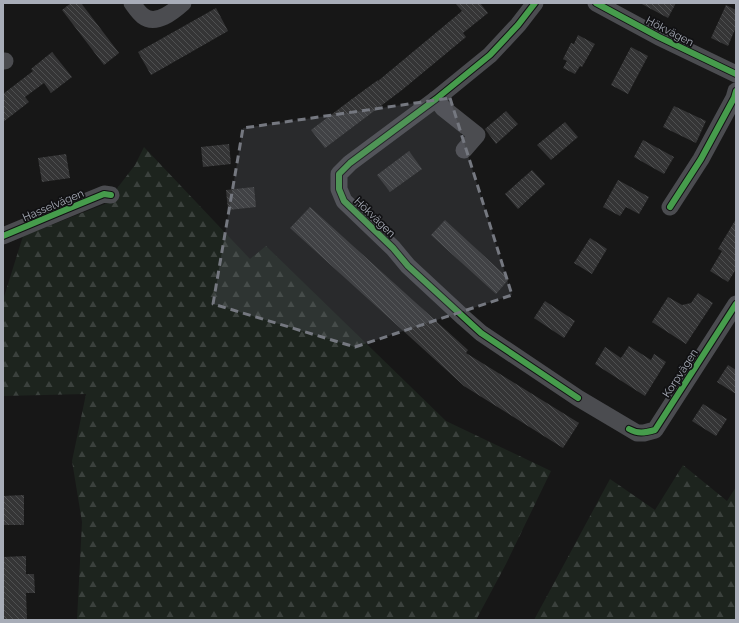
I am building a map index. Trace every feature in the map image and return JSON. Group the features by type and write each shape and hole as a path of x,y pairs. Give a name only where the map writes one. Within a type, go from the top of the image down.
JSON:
{"street":[{"path":"132,3 143,16 155,20 174,11 183,3"},
{"name":"Hökvägen","path":"535,3 518,25 490,55 436,99 350,163 339,174 339,189 344,201 393,248 408,266 475,328 578,398 629,430"},
{"name":"Hökvägen","path":"596,3 659,37 736,74"},
{"path":"670,207 701,159 734,98 736,91"},
{"path":"436,99 443,108 477,135 464,150"},
{"name":"Hasselvägen","path":"3,236 104,194 111,195"},
{"name":"Korpvägen","path":"629,430 637,433 644,433 655,430 736,304"}],"highlighted area":[{"path":"450,98 512,295 355,347 213,304 243,128"}],"green space":[{"path":"144,147 250,259 266,246 446,421 551,471 506,564 476,620 77,620 82,522 72,461 86,394 3,396 3,300 23,236 105,204 135,165"},
{"path":"683,465 727,501 736,487 736,620 534,620 610,479 655,510"}],"building":[{"path":"71,3 81,3 119,53 104,65 62,10"},
{"path":"455,3 480,3 488,13 463,33 466,37 402,90 325,148 311,130 378,81 462,11"},
{"path":"640,3 676,3 668,18"},
{"path":"726,5 736,10 736,27 728,46 711,38"},
{"path":"216,8 228,31 151,75 138,52"},
{"path":"578,35 595,44 582,67 580,66 575,74 563,68 567,61 563,59 571,43 574,44"},
{"path":"631,47 648,56 628,94 611,85"},
{"path":"52,52 72,77 51,93 44,83 25,97 29,102 3,122 3,94 33,71 31,69"},
{"path":"674,106 706,121 696,143 663,127"},
{"path":"506,111 518,124 496,144 485,129"},
{"path":"565,122 578,137 551,160 537,145"},
{"path":"643,140 674,157 664,174 634,157"},
{"path":"229,144 231,164 203,167 201,147"},
{"path":"409,151 422,169 390,192 377,175"},
{"path":"66,154 70,178 42,182 38,158"},
{"path":"532,170 545,184 518,209 505,194"},
{"path":"618,180 649,197 639,214 626,207 620,216 603,207"},
{"path":"254,187 256,207 228,210 226,190"},
{"path":"310,207 468,350 466,353 579,423 563,448 464,386 290,228"},
{"path":"736,219 736,269 728,282 710,271 722,251 718,249"},
{"path":"445,220 509,279 496,294 431,235"},
{"path":"590,238 607,249 592,274 574,263"},
{"path":"698,293 713,303 686,344 652,322 668,297 682,305 691,303"},
{"path":"545,301 575,321 564,338 534,318"},
{"path":"629,346 651,360 654,354 666,362 645,396 595,364 605,347 621,358"},
{"path":"728,365 736,370 736,394 717,382"},
{"path":"703,404 727,419 716,436 692,421"},
{"path":"24,495 24,525 3,525 3,496"},
{"path":"26,556 26,574 34,574 35,593 26,593 27,620 3,620 3,557"}],"cycle path":[{"path":"535,3 518,25 490,55 436,99 350,163 339,174 339,189 344,201 393,248 408,266 481,333 578,398"},
{"path":"596,3 659,37 736,74"},
{"path":"670,207 701,159 734,98 736,91"},
{"path":"3,236 104,194 111,195"},
{"path":"629,429 635,432 648,432 655,430 736,304"}]}
